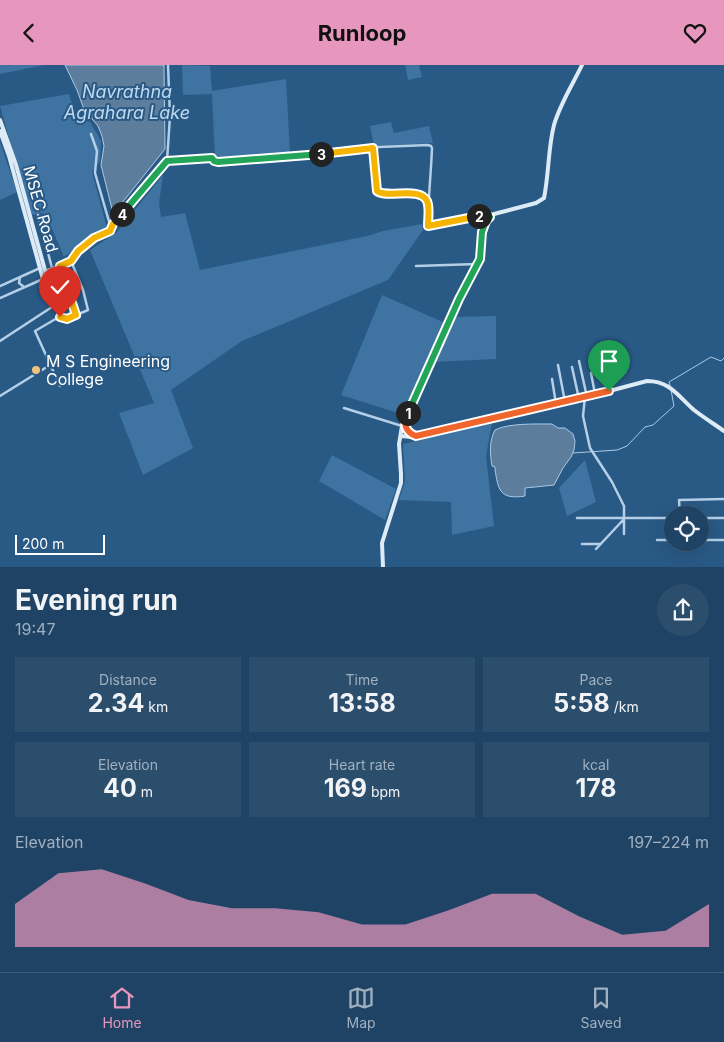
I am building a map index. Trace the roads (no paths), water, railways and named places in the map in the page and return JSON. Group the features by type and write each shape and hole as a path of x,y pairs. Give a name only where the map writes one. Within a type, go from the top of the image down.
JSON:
{"street":[{"path":"45,271 71,261 80,250 96,237 110,231 111,227 167,161 170,116 168,65"},
{"path":"383,567 382,543 401,483 399,445 402,426 459,299 480,259 482,232 486,221 494,214 536,203 544,198 554,126 582,65"},
{"name":"MSEC Road","path":"0,120 16,165 49,301 54,304"},
{"name":"MSEC Road","path":"0,131 54,304"},
{"path":"91,134 97,151 95,173 111,227"},
{"path":"167,161 212,158 218,162 379,147 431,146 428,226 484,215 490,217"},
{"path":"373,148 378,193 384,195 403,193 420,196 424,197 428,203"},
{"path":"38,215 52,268"},
{"path":"60,386 35,331 60,317 67,319 88,310 83,289 71,261"},
{"path":"416,267 477,264"},
{"path":"60,266 76,315"},
{"path":"0,285 40,268"},
{"path":"20,277 19,283 25,287"},
{"path":"0,297 43,279"},
{"path":"0,341 54,304 60,317"},
{"path":"578,361 586,397 583,416 590,448 612,482 624,506 624,535"},
{"path":"0,396 50,365"},
{"path":"558,365 565,402"},
{"path":"572,367 578,399"},
{"path":"604,369 609,391"},
{"path":"591,373 595,395"},
{"path":"552,379 556,404"},
{"path":"401,436 416,436 595,395 647,381 661,382 667,385 694,410 724,431"},
{"path":"344,408 402,426"},
{"path":"405,419 407,429 416,436"},
{"path":"679,506 679,500 724,499"},
{"path":"577,518 664,518"},
{"path":"596,549 624,518"},
{"path":"709,518 724,518"},
{"path":"709,540 724,540"},
{"path":"657,541 664,541"},
{"path":"582,544 600,544"}],"water":[{"name":"Navrathna Agrahara Lake","path":"65,65 164,65 165,149 113,213 101,165 104,146 102,136 98,126 85,112"},
{"path":"552,424 558,428 565,428 573,434 575,441 571,457 554,485 525,488 525,496 505,495 499,488 495,467 492,466 490,448 495,430 515,425"}],"waterway":[{"path":"670,386 669,382 711,357 721,361 724,358"},
{"path":"573,453 617,450 627,446 645,427 653,425 674,406 671,390"}],"place":[{"name":"M S Engineering College","path":"36,370"}]}
